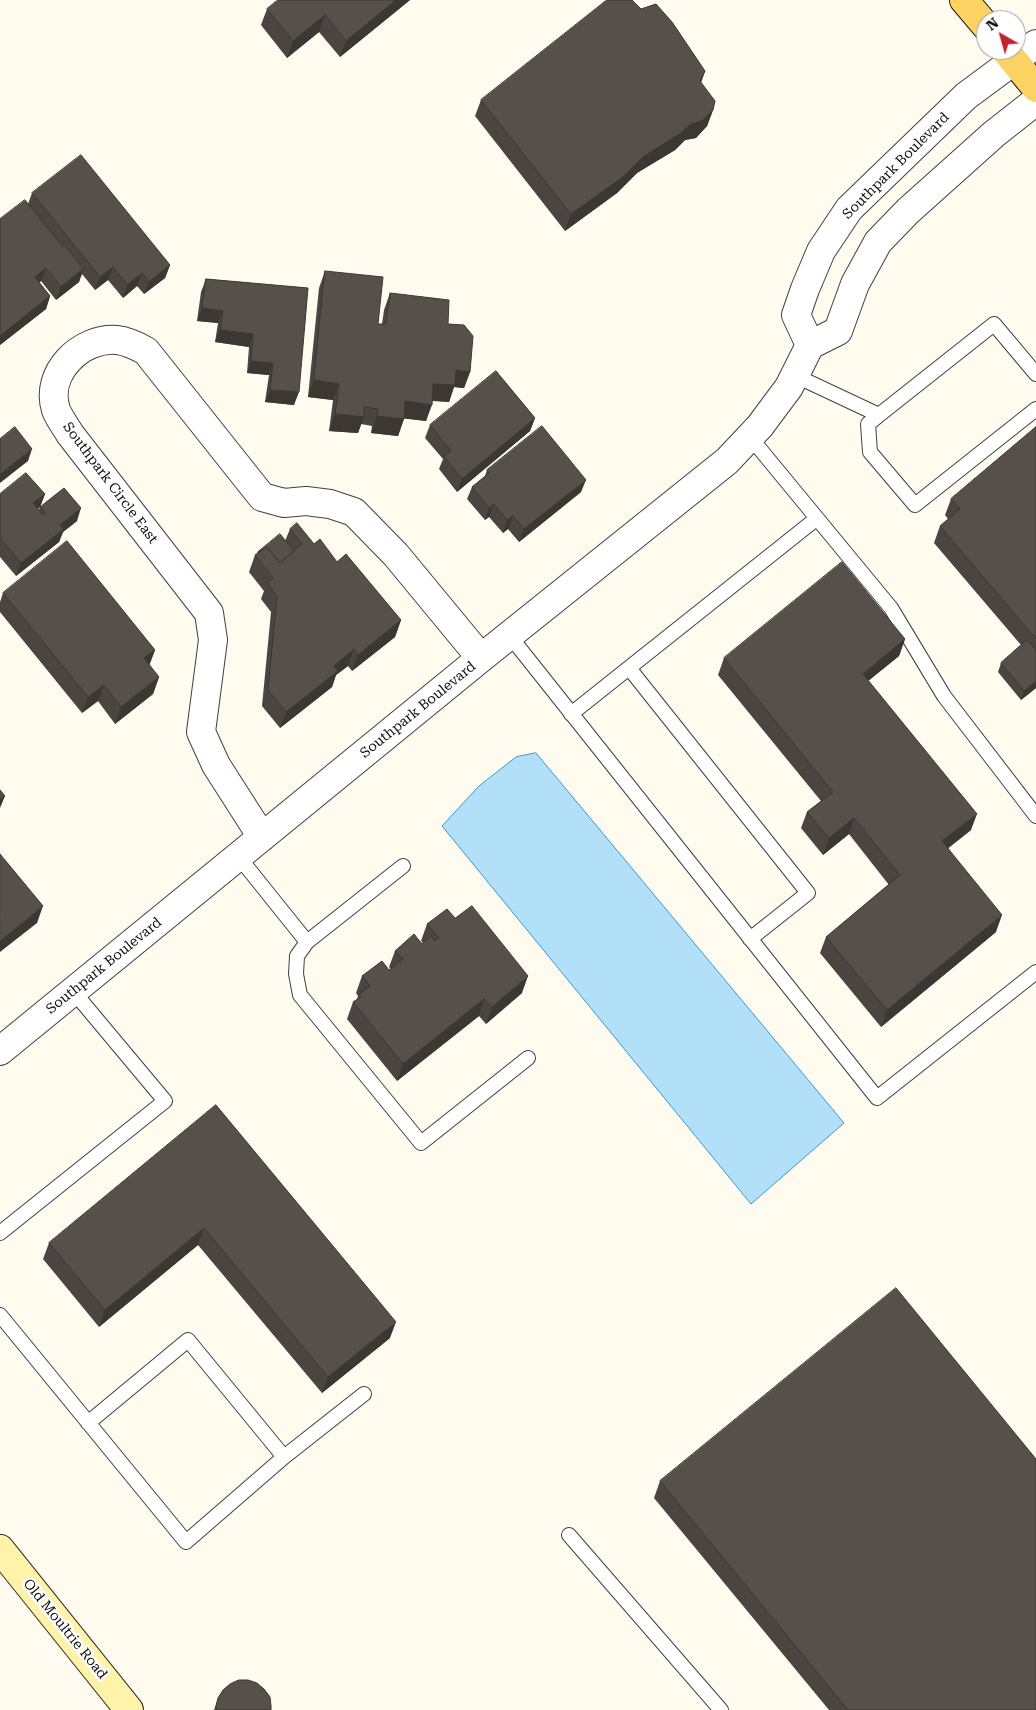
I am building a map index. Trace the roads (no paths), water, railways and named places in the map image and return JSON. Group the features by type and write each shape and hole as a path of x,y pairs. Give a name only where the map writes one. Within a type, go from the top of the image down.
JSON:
{"main road":[{"path":"964,0 976,14"},
{"path":"1013,60 1036,88"},
{"name":"Old Moultrie Road","path":"0,1549 129,1710"}],"street":[{"name":"Southpark Boulevard","path":"0,1051 481,658 727,461 760,426 796,376 810,345 796,315 821,251 849,209 1004,60"},
{"path":"810,345 838,331 854,284 878,242 908,211 994,134 1036,101"},
{"name":"Southpark Circle East","path":"262,837 216,765 201,732 213,640 209,613 70,434 56,411 54,393 57,376 66,361 84,347 100,342 118,340 146,351 262,497 284,503 306,501 330,504 354,512 396,555 481,658"}],"lane":[{"path":"1036,374 994,324 868,424 870,452 915,505 1036,410"},
{"path":"796,376 879,415"},
{"path":"750,438 891,608 944,696 1036,816"},
{"path":"571,714 816,519"},
{"path":"509,636 877,1098 1036,972"},
{"path":"629,668 808,893 750,939"},
{"path":"238,856 307,942"},
{"path":"403,866 307,942 297,956 296,974 300,995 421,1143 528,1058"},
{"path":"0,1233 165,1101 74,991"},
{"path":"0,1316 186,1542 284,1457 364,1394"},
{"path":"88,1423 188,1340 284,1457"},
{"path":"569,1535 721,1710"}],"water":[{"path":"536,753 844,1123 751,1204 442,826 479,786 516,757"}]}
